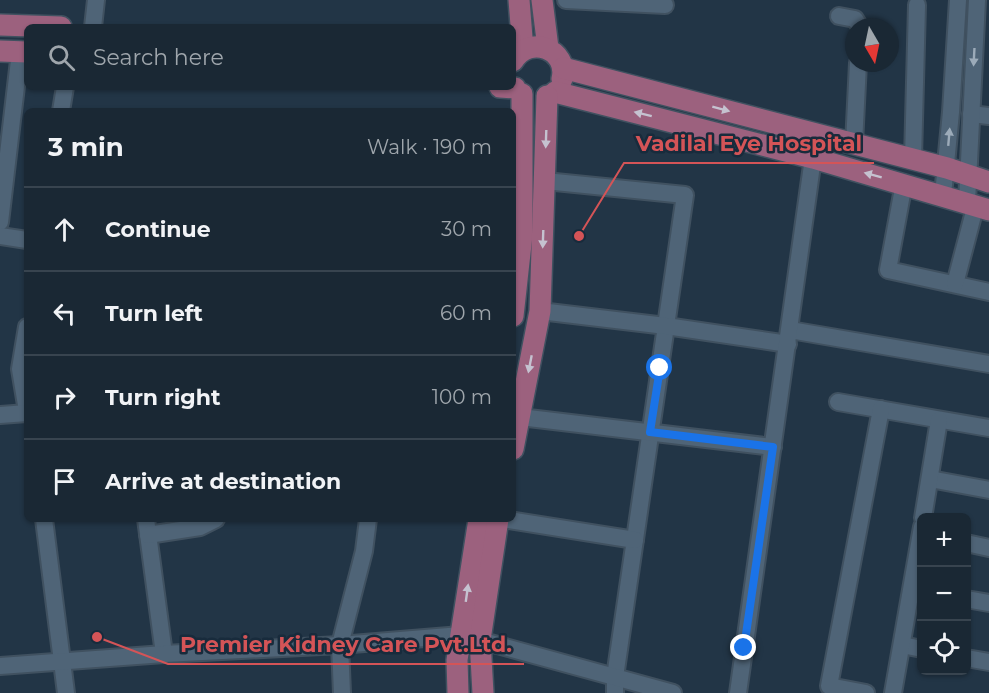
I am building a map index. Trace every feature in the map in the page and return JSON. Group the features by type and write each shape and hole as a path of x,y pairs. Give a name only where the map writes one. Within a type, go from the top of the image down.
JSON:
{"main road":[{"path":"518,55 519,0"},
{"path":"542,0 548,48"},
{"path":"0,25 24,26"},
{"path":"516,435 540,311 551,94 560,85 563,68 555,53 548,48 531,46 518,55"},
{"path":"563,68 979,178"},
{"path":"513,90 514,108"},
{"path":"516,90 530,98 551,94 813,158 977,205"},
{"path":"516,164 522,235 516,286"},
{"path":"479,522 470,638 483,693"},
{"path":"458,693 457,660 470,638 497,522"}],"street":[{"path":"93,24 96,0"},
{"path":"566,0 665,5"},
{"path":"943,195 947,168 958,0"},
{"path":"955,284 977,205 979,178 971,114 977,0"},
{"path":"913,159 917,4"},
{"path":"839,16 850,18"},
{"path":"0,222 16,52"},
{"path":"854,144 858,72"},
{"path":"62,108 64,90"},
{"path":"971,114 989,116"},
{"path":"738,693 813,158"},
{"path":"545,181 685,195 615,685"},
{"path":"904,183 888,270 989,292"},
{"path":"0,236 24,240"},
{"path":"540,311 666,326 789,337 989,364"},
{"path":"24,345 20,369 24,394"},
{"path":"838,402 989,428"},
{"path":"854,692 829,686 881,409"},
{"path":"0,415 24,412"},
{"path":"520,417 773,447"},
{"path":"924,513 939,420"},
{"path":"930,479 989,490"},
{"path":"516,521 635,540"},
{"path":"44,522 66,693"},
{"path":"164,654 147,527 200,527 210,522"},
{"path":"342,693 340,645 364,551 368,522"},
{"path":"971,544 989,548"},
{"path":"893,693 916,591 918,567"},
{"path":"971,600 989,603"},
{"path":"0,666 62,660 470,638 615,685 673,693"},
{"path":"902,645 917,647"},
{"path":"971,659 989,662"}],"place":[{"name":"Vadilal Eye Hospital","path":"579,236"},
{"name":"Premier Kidney Care Pvt.Ltd.","path":"97,637"}],"route":[{"path":"660,368 650,432 773,447 744,648"}]}
